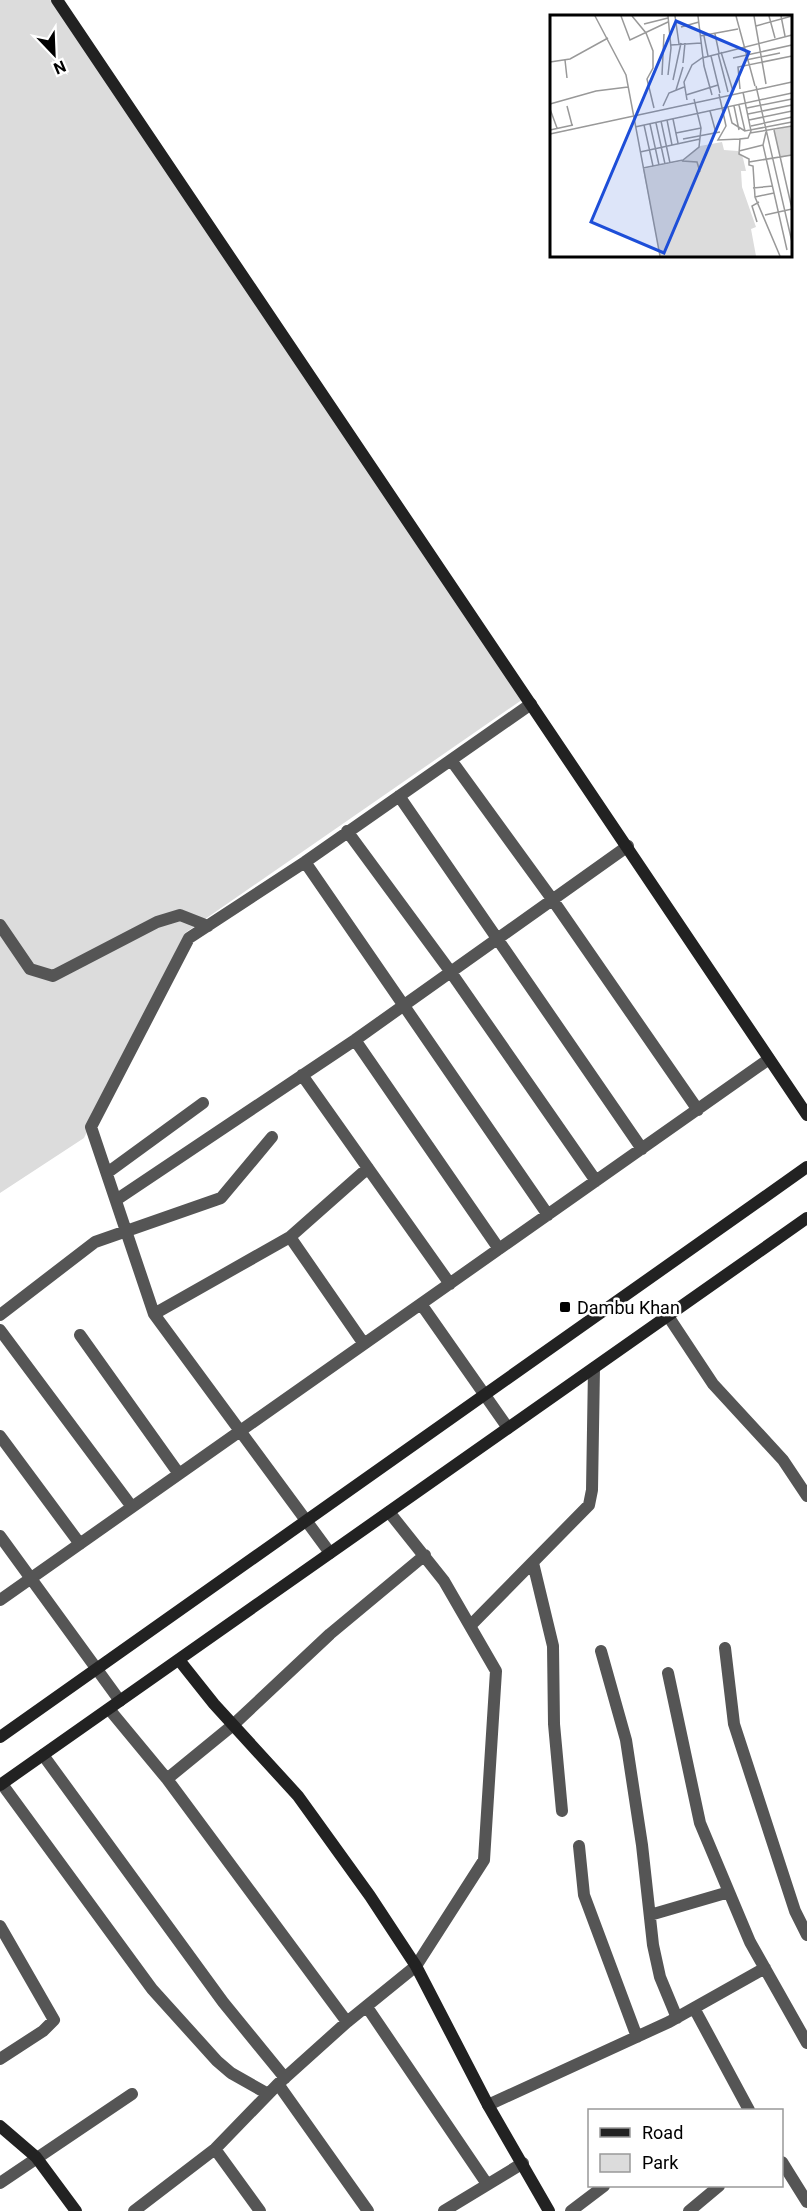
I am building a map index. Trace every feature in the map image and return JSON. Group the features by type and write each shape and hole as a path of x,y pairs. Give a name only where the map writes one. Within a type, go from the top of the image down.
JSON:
{"street":[{"path":"57,0 807,1115"},
{"path":"330,1553 154,1314 91,1126 189,938 305,861 531,704"},
{"path":"451,760 552,899 698,1110"},
{"path":"399,796 642,1149"},
{"path":"347,831 450,971 596,1181"},
{"path":"116,1200 355,1040 628,846"},
{"path":"305,861 548,1215"},
{"path":"0,925 30,969 53,976 157,922 180,915 208,926"},
{"path":"355,1040 499,1250"},
{"path":"0,1600 769,1059"},
{"path":"302,1076 450,1284"},
{"path":"107,1173 203,1103"},
{"path":"0,1315 95,1242 221,1198 272,1137"},
{"path":"0,1737 807,1167"},
{"path":"154,1314 290,1237 368,1168"},
{"path":"268,2094 231,2073 217,2061 159,1998 1,1785 807,1218"},
{"path":"290,1237 364,1344"},
{"path":"421,1304 508,1428"},
{"path":"668,1316 713,1384 783,1460 807,1496"},
{"path":"0,1330 132,1507"},
{"path":"80,1335 179,1474"},
{"path":"470,1626 589,1505 592,1490 594,1368"},
{"path":"0,1436 80,1544"},
{"path":"134,2211 215,2149 281,2081 347,2022 416,1966 484,1860 496,1671 444,1581 389,1512"},
{"path":"0,1536 120,1701"},
{"path":"166,1779 233,1725 330,1634 425,1555"},
{"path":"534,1563 553,1646 554,1724 562,1811"},
{"path":"725,1648 734,1724 795,1911 807,1935"},
{"path":"601,1651 626,1740 660,1977 677,2018"},
{"path":"179,1660 233,1725 298,1796 370,1896 416,1966 488,2105 524,2163 549,2211"},
{"path":"668,1673 700,1823 750,1942 807,2043"},
{"path":"109,1709 166,1779 347,2022"},
{"path":"43,1755 281,2081 368,2211"},
{"path":"579,1846 584,1895 637,2037"},
{"path":"650,1916 729,1892"},
{"path":"0,1926 54,2020 43,2031 0,2059"},
{"path":"488,2105 677,2018 765,1968"},
{"path":"367,2007 487,2184"},
{"path":"694,2008 748,2109"},
{"path":"0,2183 132,2094"},
{"path":"0,2126 36,2157 76,2211"},
{"path":"215,2149 260,2211"},
{"path":"453,2209 487,2184 524,2163"},
{"path":"783,2164 807,2202"},
{"path":"571,2211 603,2187"},
{"path":"689,2211 718,2187"}],"green space":[{"path":"0,0 55,0 526,697 185,933 84,1138 0,1193"}],"place":[{"name":"Dambu Khan","path":"565,1307"}]}
